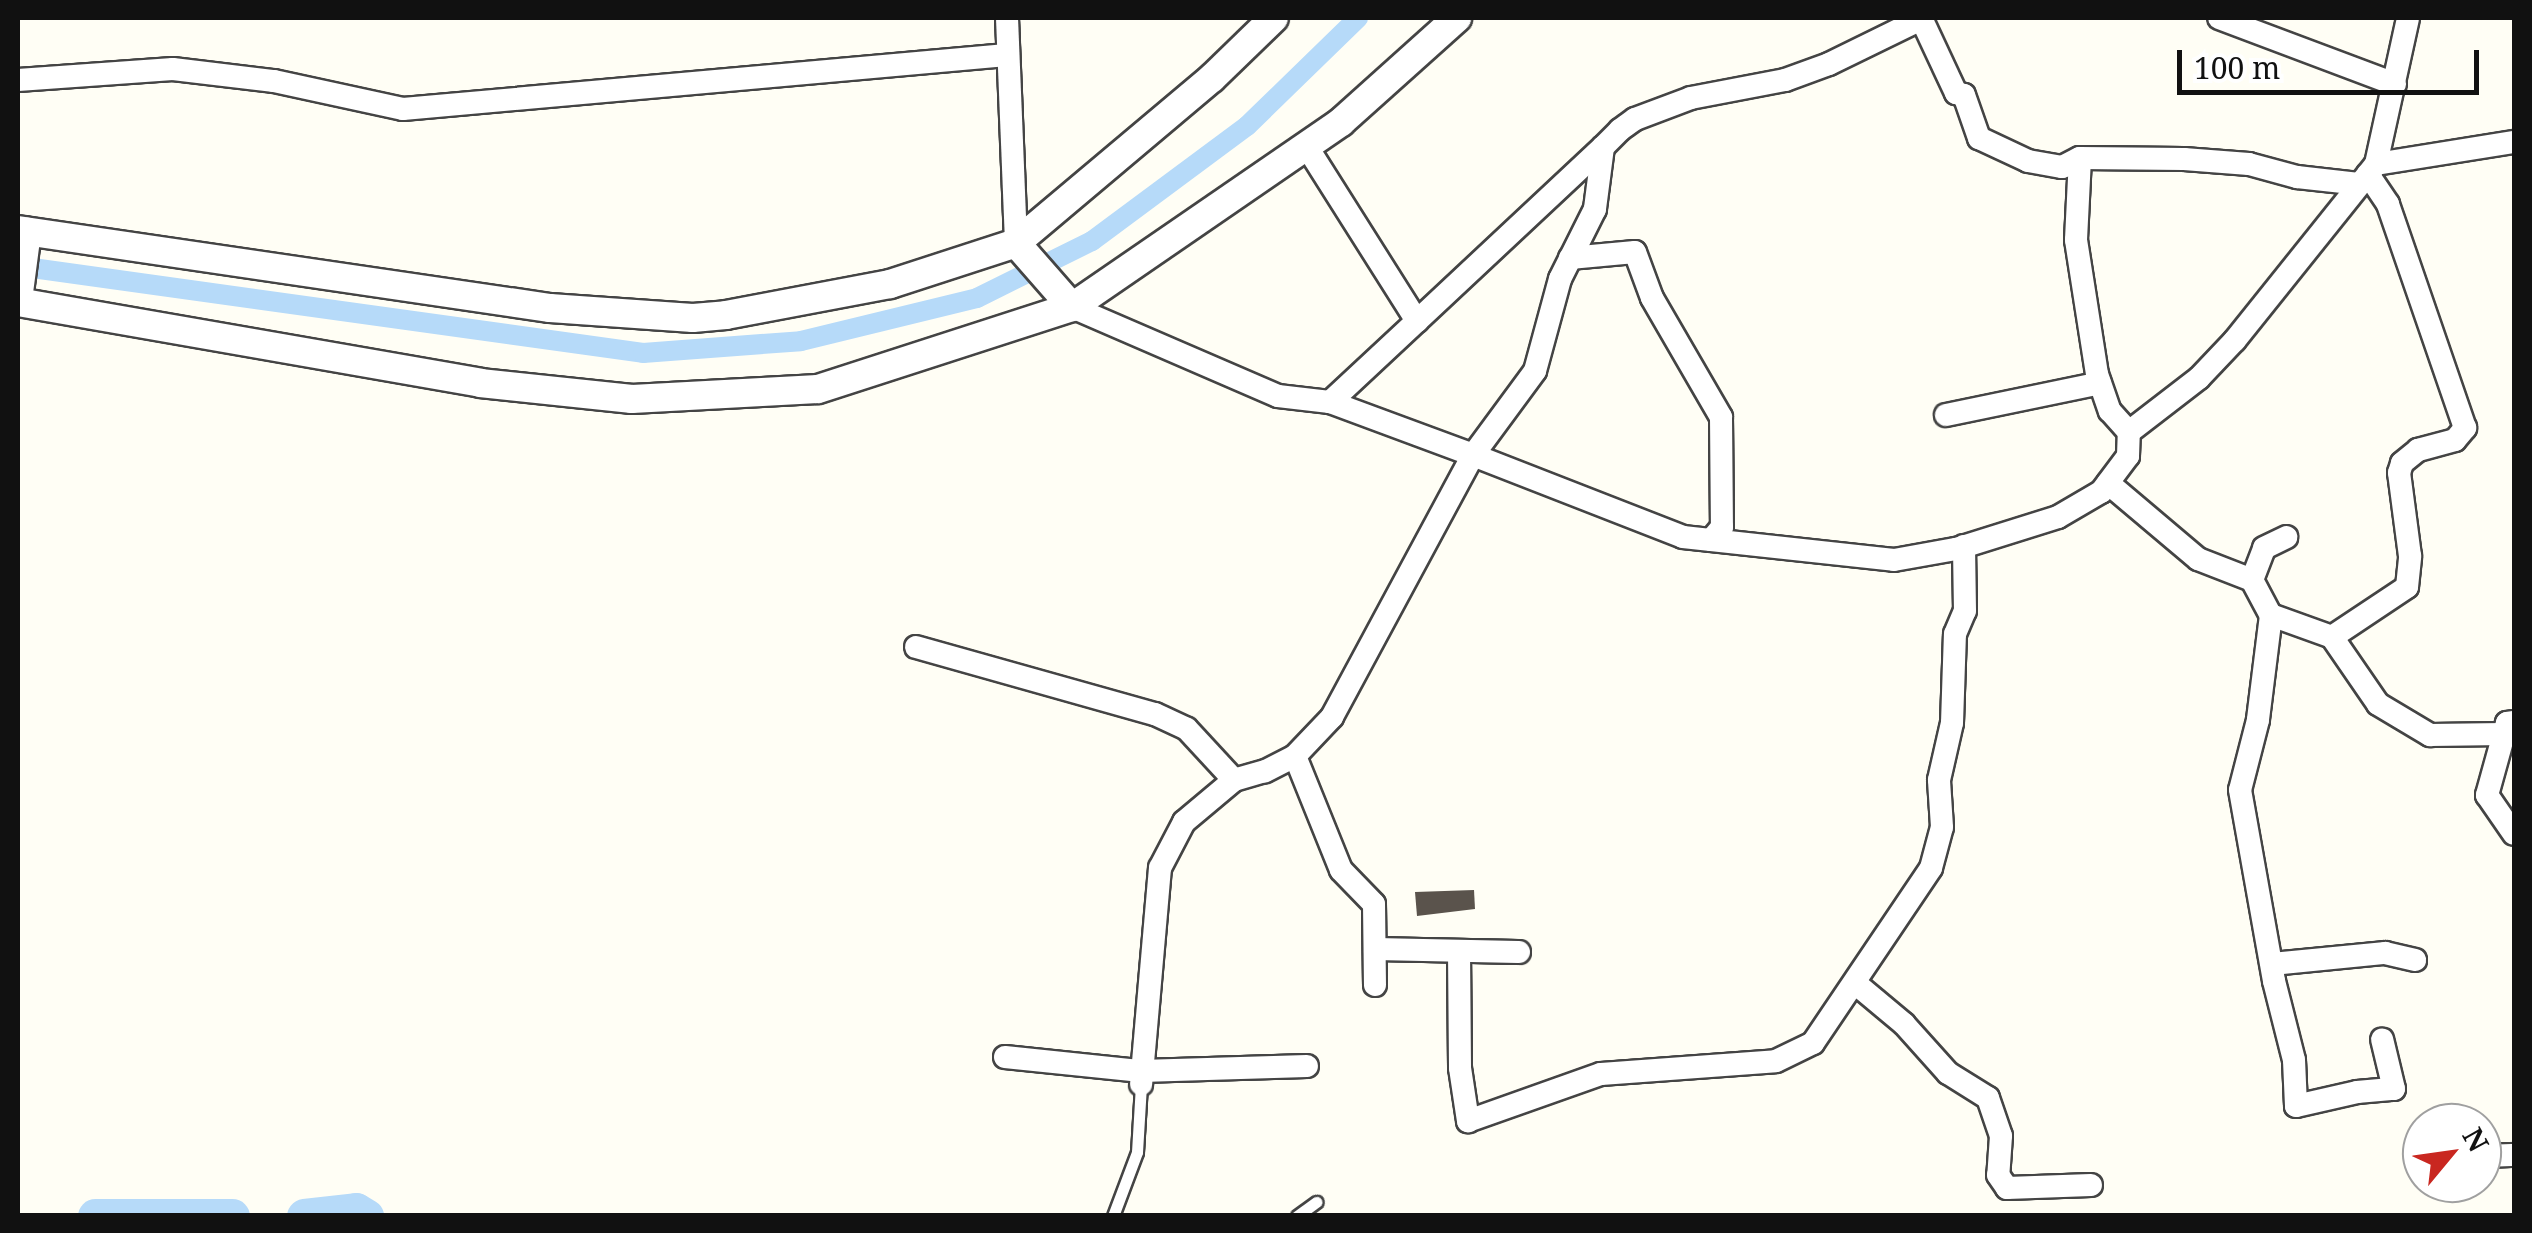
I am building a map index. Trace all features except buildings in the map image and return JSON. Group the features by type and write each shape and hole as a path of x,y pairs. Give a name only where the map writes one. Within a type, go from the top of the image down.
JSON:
{"street":[{"path":"1007,18 1022,250 1064,298 1278,396 1330,402 1682,537 1894,560 1964,546 2058,516 2108,483 2128,456 2128,432 2110,411 2100,383 2076,240 2080,158"},
{"path":"1274,18 1022,250 890,284 693,318 550,308 23,238 18,295 480,384 632,399 818,390 1064,298 1307,147 1457,18"},
{"path":"1330,402 1635,119 1691,98 1814,69 1922,18 1956,93 1964,95 1979,138 2028,161 2062,168 2080,158 2249,164 2296,178 2368,174 2514,142"},
{"path":"2219,18 2396,84"},
{"path":"2128,432 2198,378 2235,340 2368,174 2396,84 2408,18"},
{"path":"18,80 173,69 274,81 403,109 1007,55"},
{"path":"1307,147 1417,321"},
{"path":"1141,1077 1160,868 1184,822 1234,780 1294,756 1332,717 1473,455 1535,371 1560,280 1595,209 1603,147"},
{"path":"2332,638 2407,587 2410,556 2399,473 2402,463 2418,450 2455,440 2465,428 2388,204 2368,174"},
{"path":"1570,258 1635,252 1652,298 1722,417 1722,527 1711,540"},
{"path":"1946,414 2100,383"},
{"path":"2108,483 2198,559 2252,580 2272,615 2258,720 2240,790 2294,1060 2296,1106 2357,1092 2394,1089 2382,1039"},
{"path":"2252,580 2264,548 2287,538"},
{"path":"1459,951 1460,1068 1468,1121 1601,1074 1743,1065 1798,1054 1813,1043 1932,868 1942,826 1938,780 1952,723 1955,634 1966,611 1964,546"},
{"path":"2272,615 2332,638 2378,704 2430,735 2509,728 2487,795 2514,834"},
{"path":"916,647 1155,714 1187,729 1234,780"},
{"path":"1294,756 1340,870 1374,904 1375,985"},
{"path":"1375,949 1519,952"},
{"path":"2272,964 2385,953 2415,960"},
{"path":"1855,983 1904,1024 1948,1074 1988,1098 2001,1136 1998,1176 2006,1188 2091,1185"},
{"path":"1006,1057 1141,1077 1307,1066"}],"lane":[{"path":"1114,1216 1137,1152 1141,1077"},
{"path":"1297,1216 1316,1202"}],"waterway":[{"path":"18,266 643,353 801,341 977,298 1092,241 1247,126 1358,18"},
{"path":"304,1216 356,1210 366,1216"},
{"path":"95,1216 232,1216"}]}
